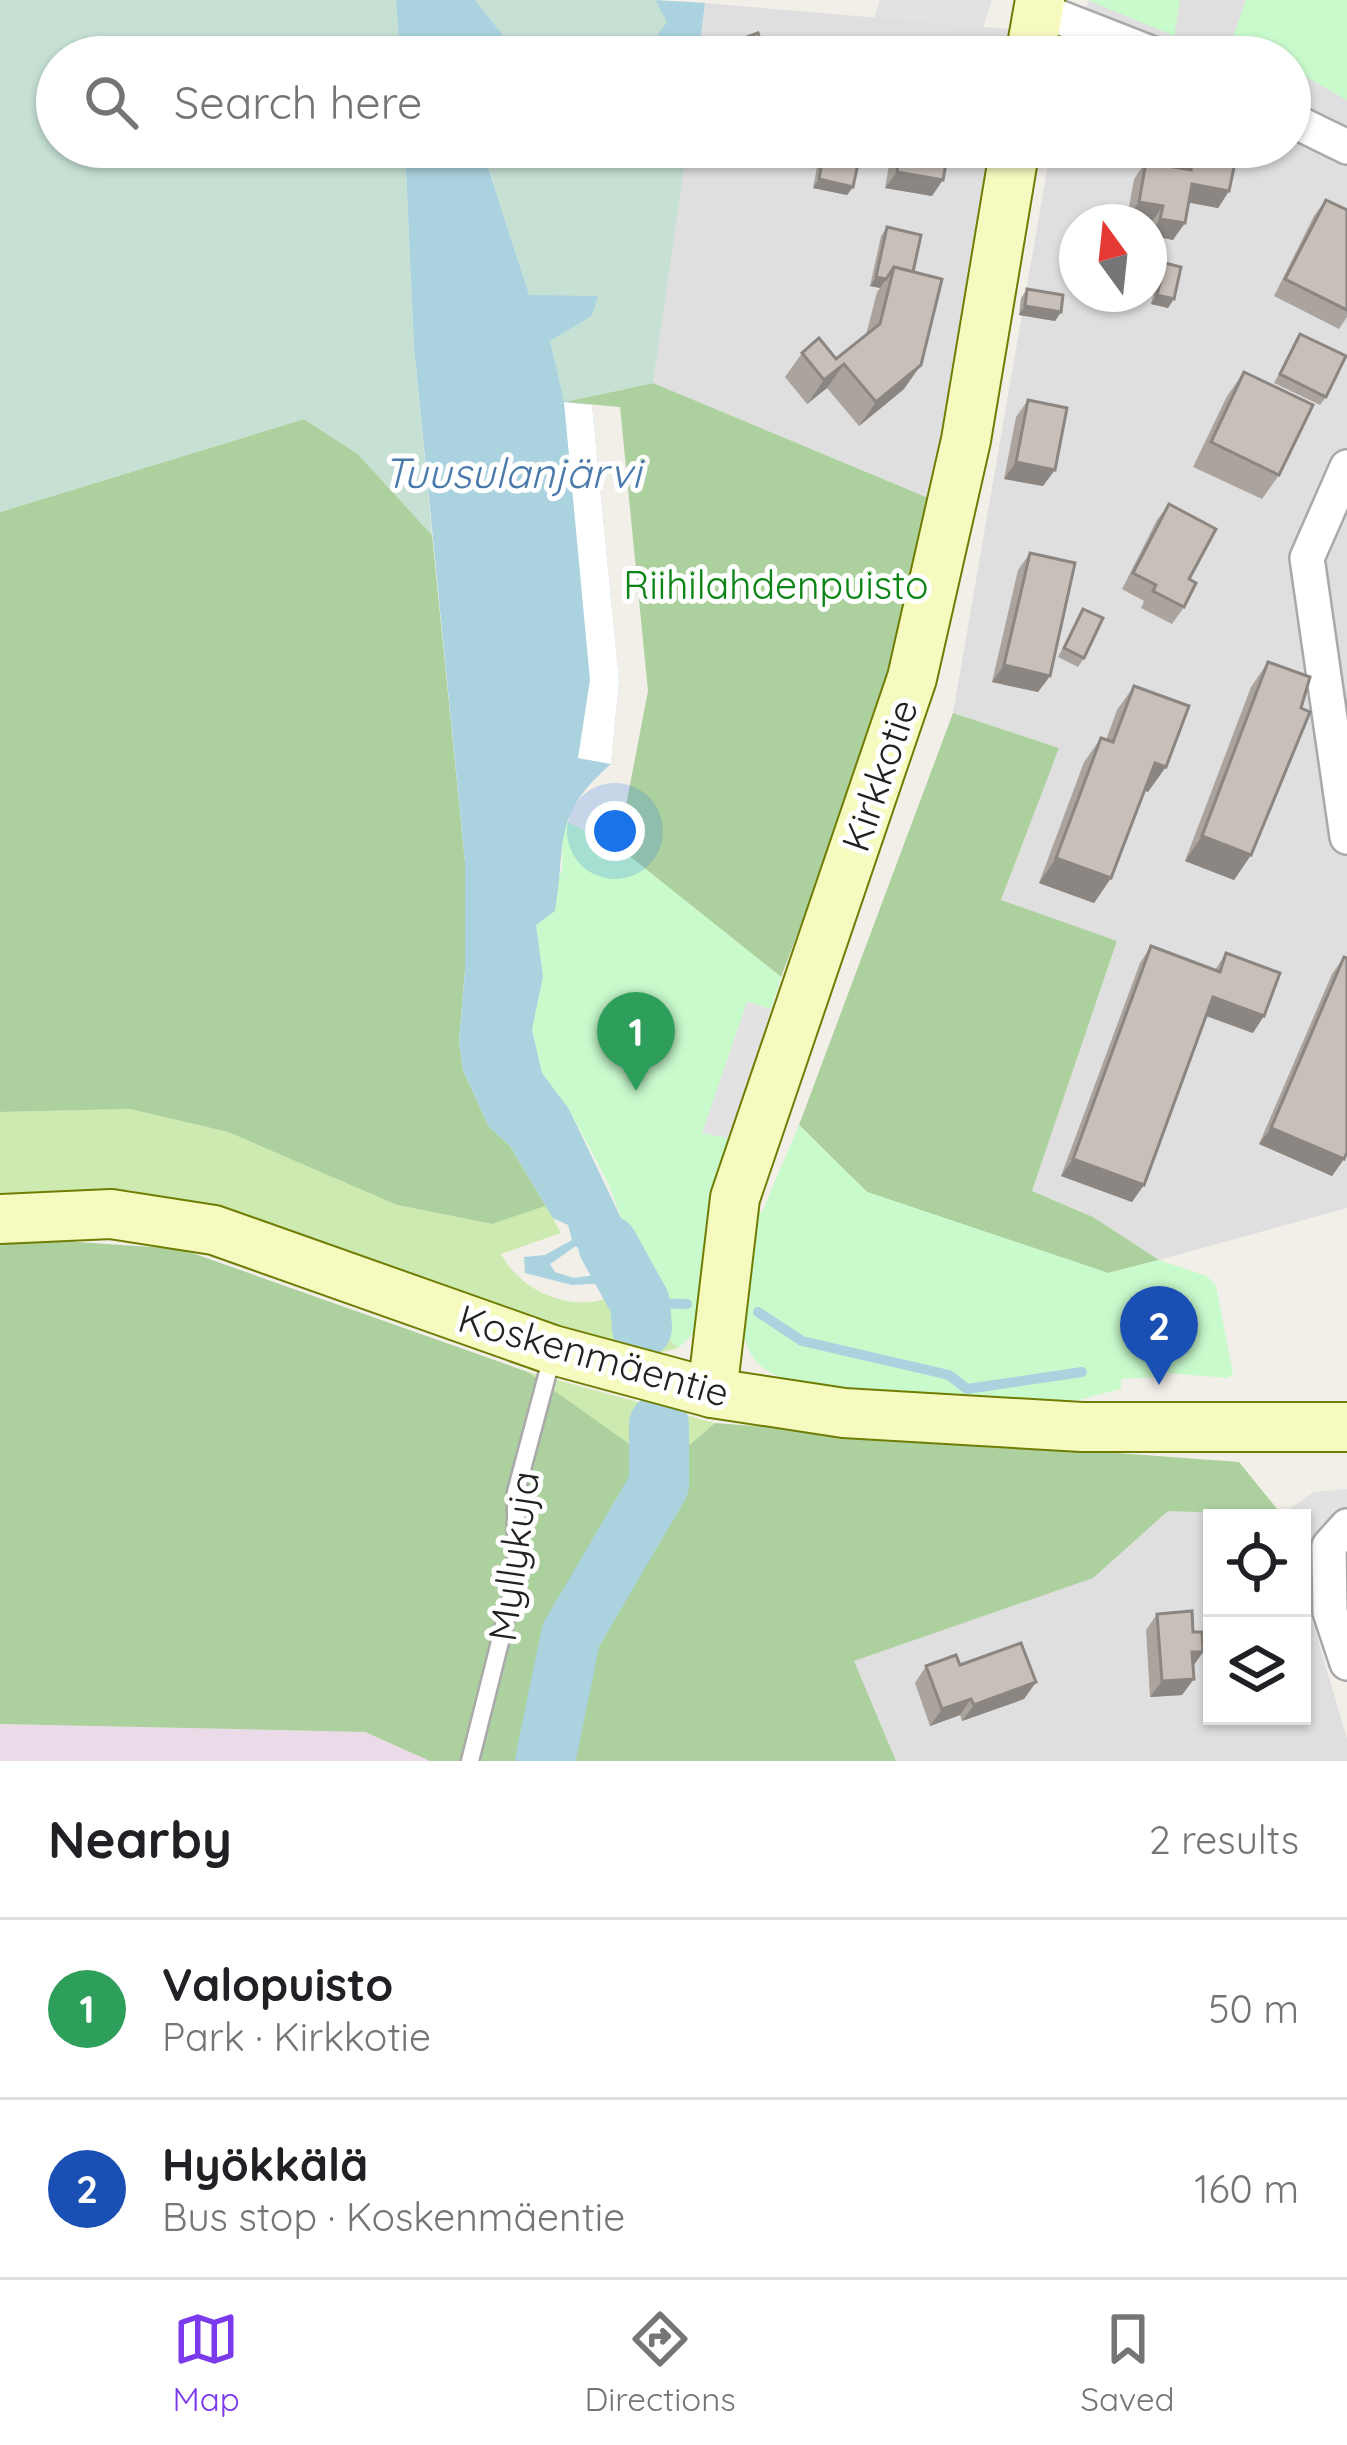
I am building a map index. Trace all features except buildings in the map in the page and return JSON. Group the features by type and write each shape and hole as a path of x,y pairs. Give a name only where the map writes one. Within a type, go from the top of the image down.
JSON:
{"street":[{"path":"1034,36 1039,5 1112,36"},
{"path":"1311,129 1347,147"},
{"name":"Kirkkotie","path":"712,1393 735,1198 912,678 966,440 1011,168"},
{"path":"1347,467 1307,558 1347,838"},
{"name":"Koskenmäentie","path":"0,1219 111,1214 214,1230 554,1350 712,1393 844,1414 1082,1427 1347,1426"},
{"path":"1347,1526 1329,1546 1330,1612 1347,1663"}],"lane":[{"name":"Myllykuja","path":"470,1761 516,1578 515,1492 554,1350"}],"shaded area":[{"path":"880,0 992,0 983,27 874,18"},
{"path":"1089,0 1347,0 1347,1208 1159,1260 1093,1217 1032,1191 1117,942 1001,901 1058,748 953,713 1047,168 1311,168 1311,36 1075,36"},
{"path":"705,3 1020,30 1019,36 701,36"},
{"path":"683,168 995,168 938,502 653,383"},
{"path":"747,1002 771,1009 732,1139 702,1133"},
{"path":"1347,1489 1347,1597 1311,1552 1311,1509 1290,1509 1313,1492"},
{"path":"1168,1510 1203,1512 1203,1725 1311,1725 1311,1616 1347,1739 1347,1761 896,1761 853,1661 1092,1578"},
{"path":"0,1724 365,1732 430,1761 0,1761"}],"green space":[{"path":"0,0 396,0 399,36 36,36 36,168 406,168 414,347 432,535 358,454 304,419 0,512"},
{"path":"475,0 655,0 668,22 657,36 504,36"},
{"path":"1088,0 1180,0 1174,36"},
{"path":"1246,0 1347,0 1347,100 1311,80 1311,36 1233,36"},
{"path":"489,168 684,168 653,383 564,402 550,341 592,316 597,296 529,296"},
{"name":"Riihilahdenpuisto","path":"653,383 938,502 898,669 781,977 618,847 648,691 620,407 564,402"},
{"path":"304,419 358,454 432,535 465,862 465,970 459,1041 463,1070 489,1127 510,1146 553,1218 545,1206 492,1224 397,1205 228,1132 130,1109 0,1112 0,512"},
{"path":"953,713 1059,748 1001,900 1117,941 1032,1191 1093,1217 1159,1260 1108,1273 867,1192 799,1125"},
{"path":"563,820 618,847 781,977 771,1009 748,1002 703,1132 732,1139 716,1179 693,1334 678,1348 654,1323 653,1303 608,1183 569,1109 542,1073 532,1030 543,976 536,925 562,871"},
{"path":"130,1109 228,1132 397,1205 492,1224 546,1205 561,1233 501,1254 511,1268 537,1290 568,1301 601,1300 617,1294 647,1328 654,1323 678,1348 651,1355 131,1190 0,1195 0,1112"},
{"path":"799,1125 867,1192 1108,1273 1159,1260 1207,1276 1216,1286 1233,1373 1228,1378 1155,1372 1155,1377 1121,1379 1121,1389 1090,1397 1029,1403 849,1393 774,1374 754,1359 746,1344 742,1288 753,1214 762,1212"},
{"path":"33,1239 181,1249 528,1372 663,1468 715,1423 1239,1462 1277,1509 1168,1511 1093,1578 854,1661 896,1761 430,1761 365,1732 0,1724 0,1245"},
{"path":"528,1372 715,1423 663,1469"}],"water":[{"path":"396,0 475,0 504,36 399,36"},
{"path":"655,0 705,3 701,36 657,36 667,22"},
{"name":"Tuusulanjärvi","path":"406,168 488,168 529,295 598,296 592,316 550,341 564,401 592,405 619,681 611,764 570,815 555,911 536,925 543,976 532,1030 542,1073 569,1109 629,1235 586,1256 576,1246 550,1264 555,1272 574,1278 601,1274 596,1261 632,1243 654,1303 654,1323 648,1327 637,1325 608,1283 572,1285 525,1273 524,1257 545,1255 572,1240 568,1225 553,1218 510,1146 489,1127 463,1070 459,1041 465,970 465,862 414,347"}],"pier":[{"path":"564,402 592,405 619,681 611,764 578,758 590,680"}],"waterway":[{"path":"608,1245 640,1303 642,1328"},
{"path":"642,1303 687,1304"},
{"path":"758,1312 802,1341 949,1375 967,1389 1082,1372"},
{"path":"545,1761 571,1635 659,1485 659,1424"}],"place":[{"name":"Valopuisto","path":"636,1091"},
{"name":"Hyökkälä","path":"1159,1385"}]}
